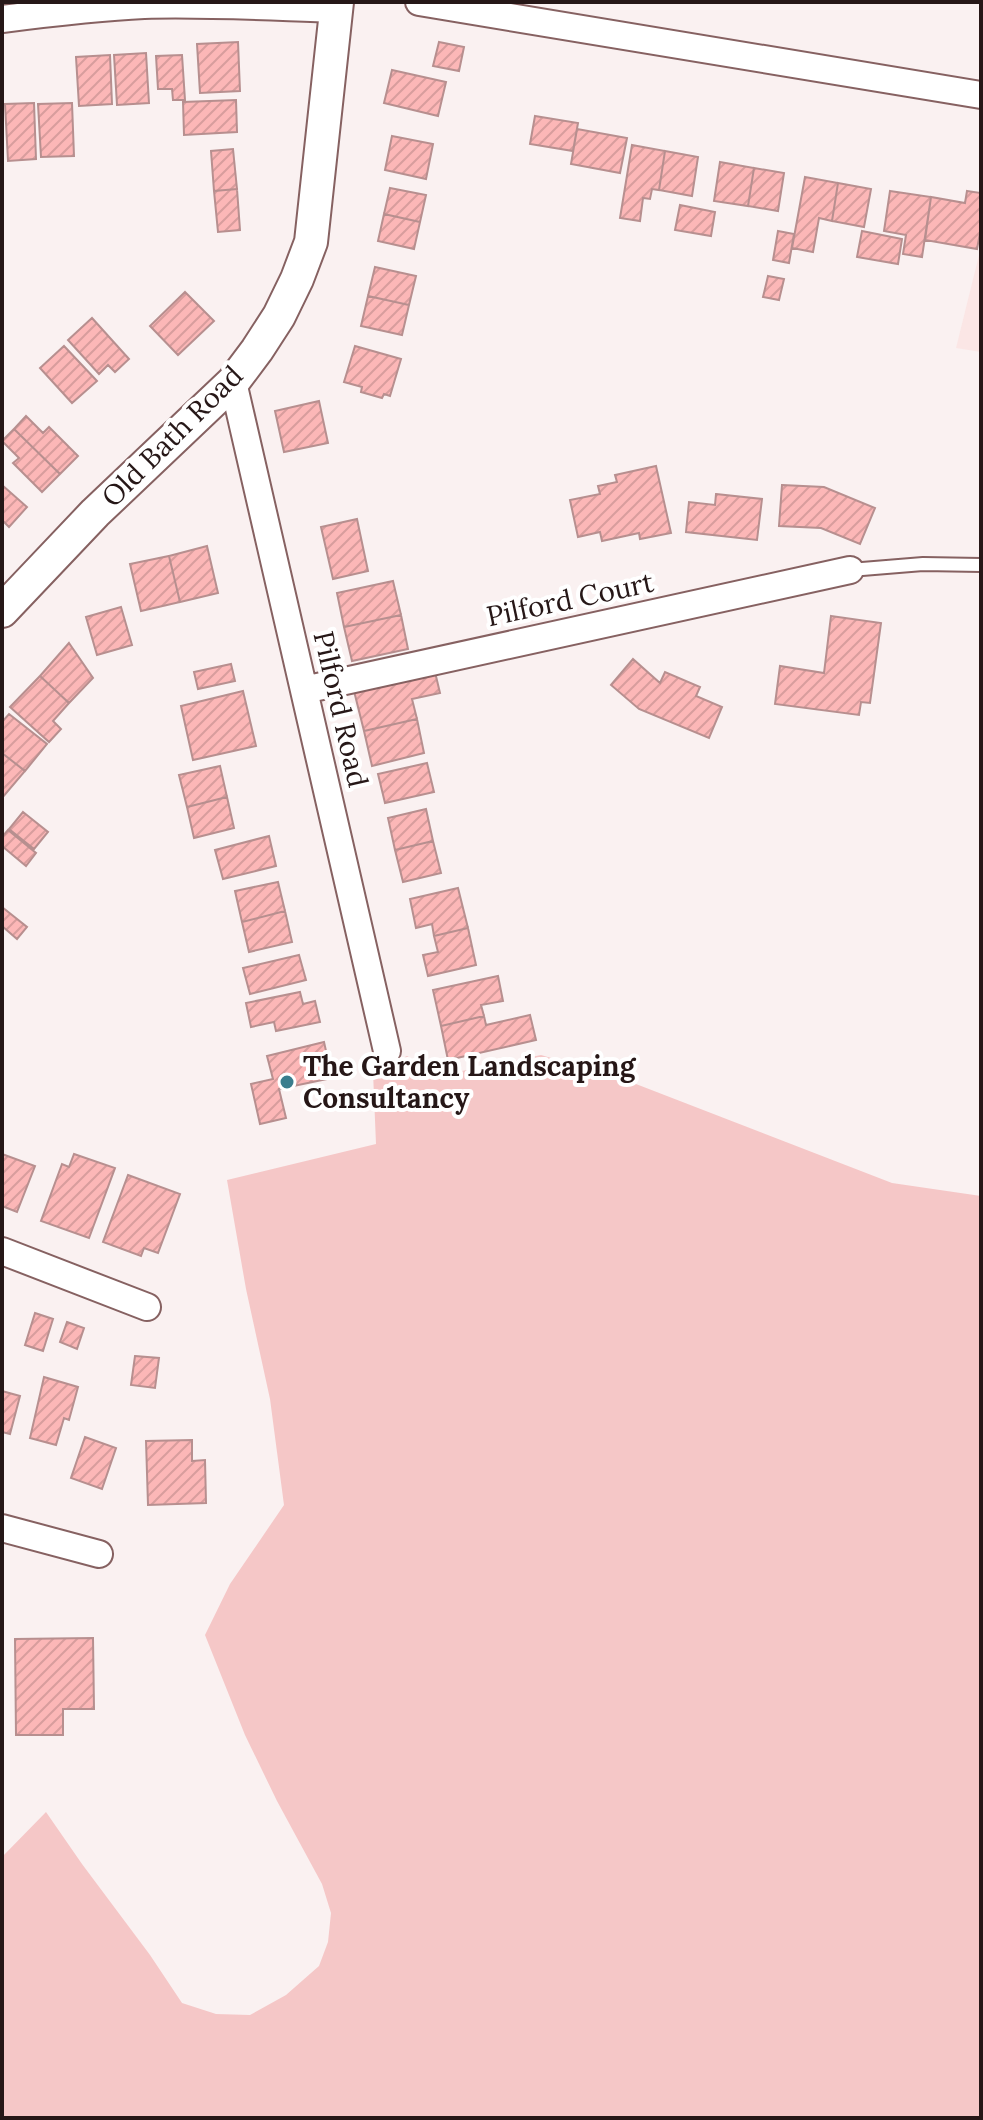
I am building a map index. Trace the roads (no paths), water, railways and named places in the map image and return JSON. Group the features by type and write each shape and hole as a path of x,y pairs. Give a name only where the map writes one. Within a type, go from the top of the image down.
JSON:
{"street":[{"path":"419,2 981,95"},
{"path":"2,19 143,5 337,6"},
{"name":"Old Bath Road","path":"2,611 95,513 233,382 279,316 311,242 337,6"},
{"name":"Pilford Road","path":"233,382 387,1051"},
{"name":"Pilford Court","path":"304,690 850,570"},
{"path":"2,1251 147,1307"},
{"path":"2,1528 99,1554"}],"lane":[{"path":"850,570 923,564 981,565"}],"place":[{"name":"The Garden Landscaping Consultancy","path":"287,1082"}]}
